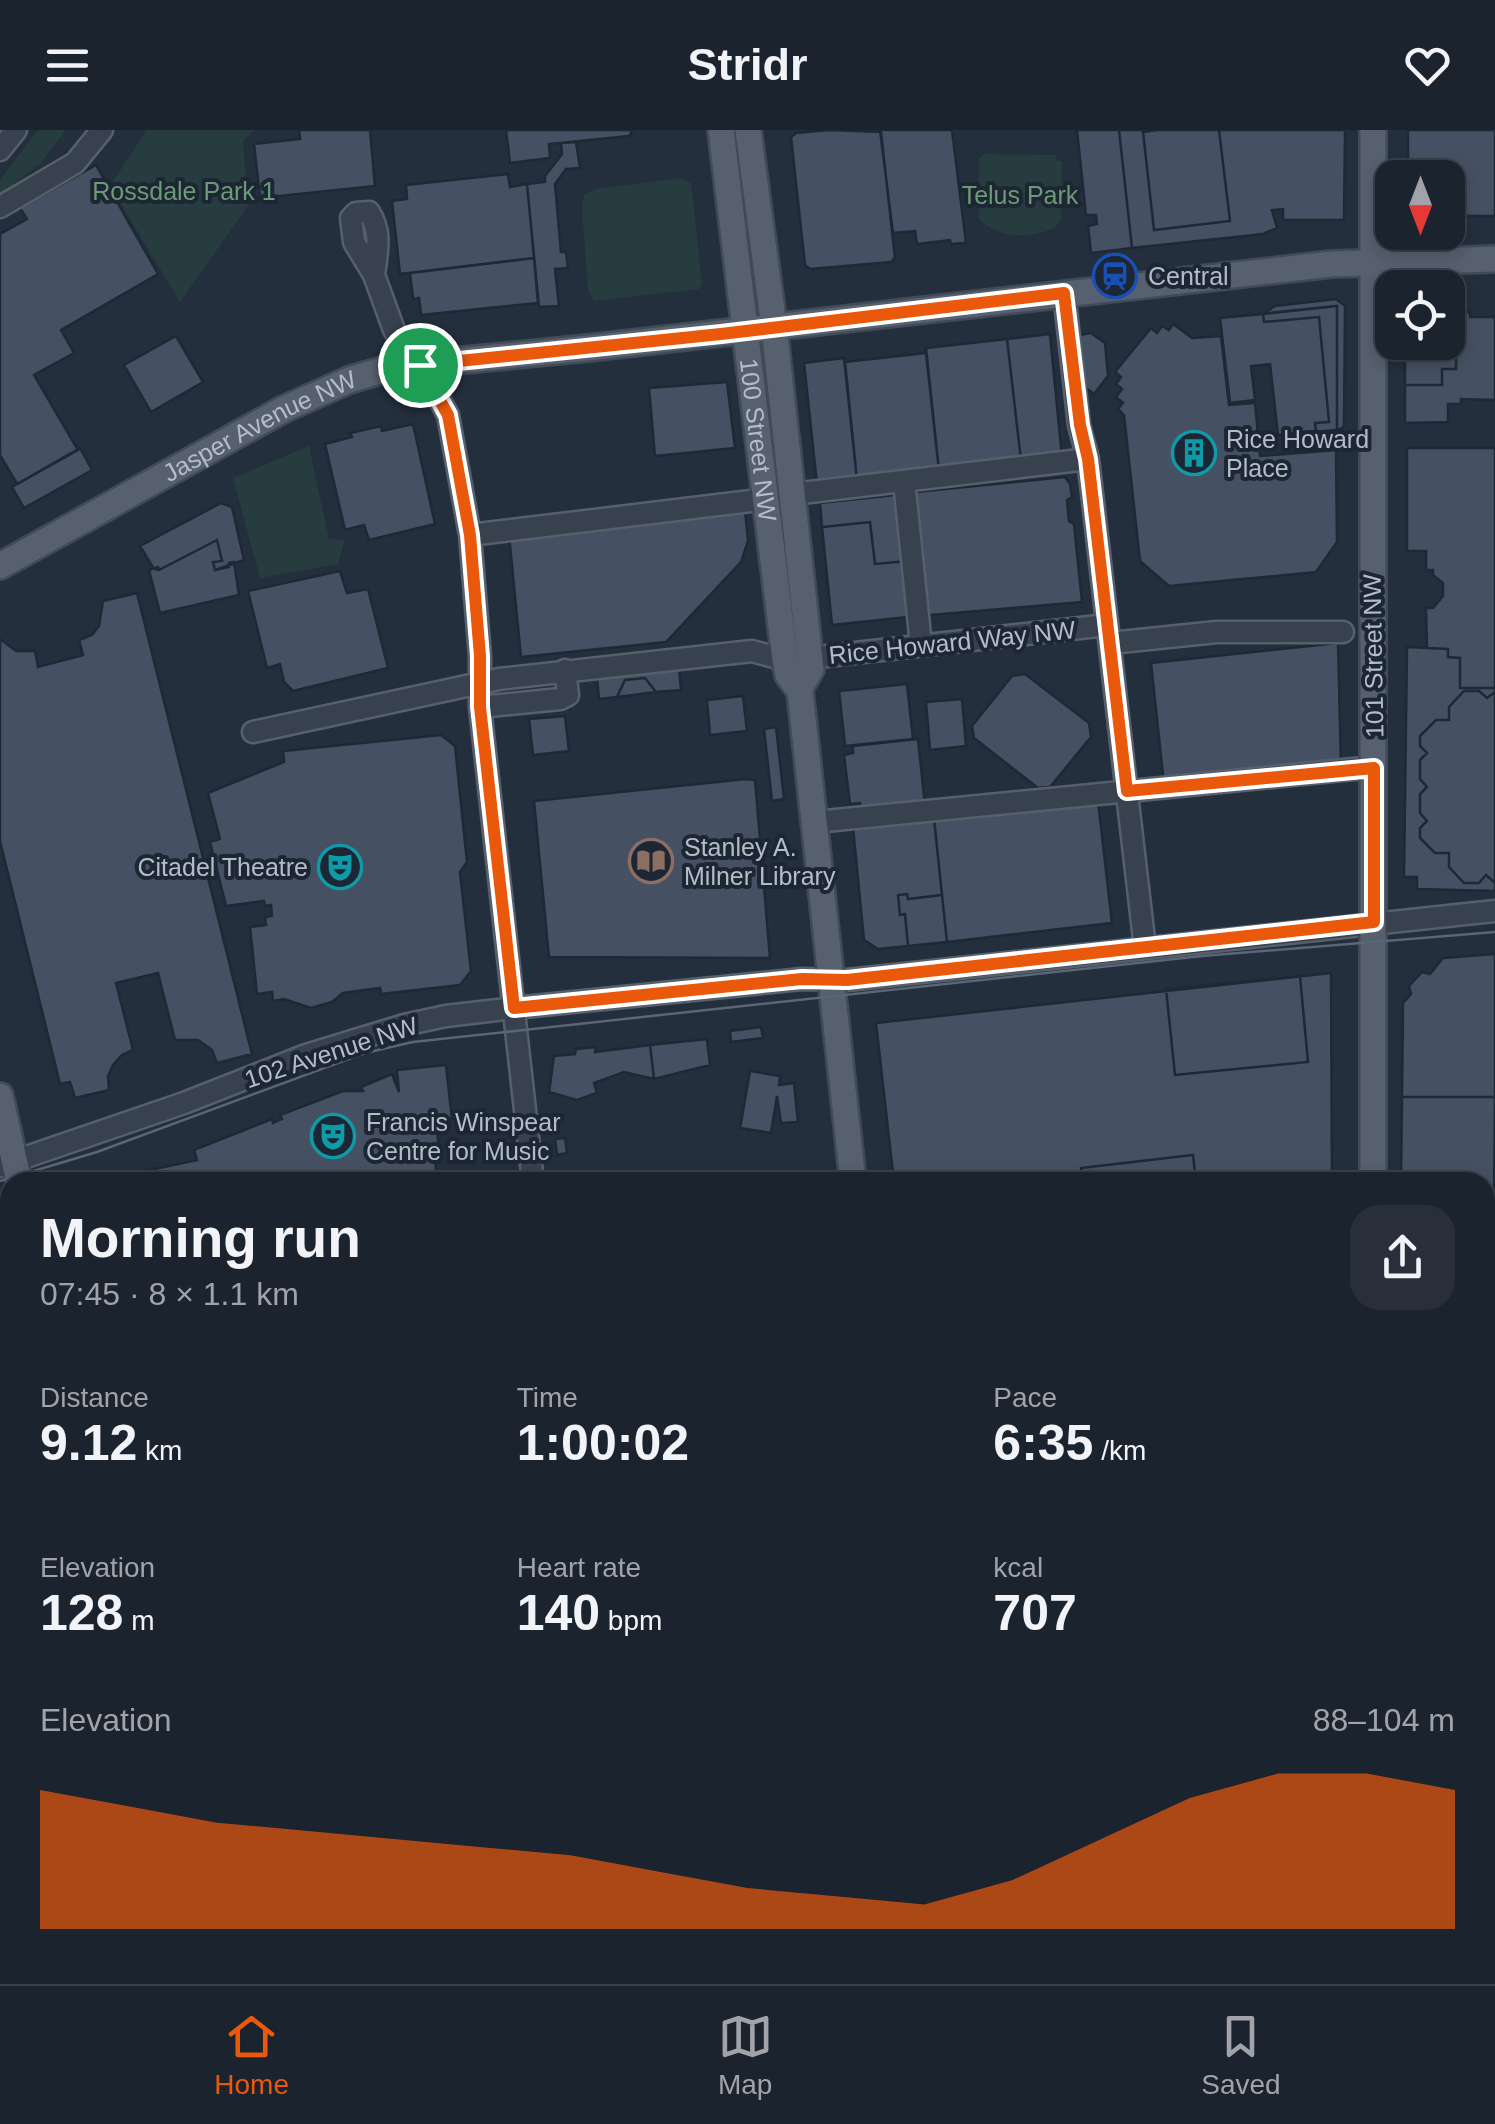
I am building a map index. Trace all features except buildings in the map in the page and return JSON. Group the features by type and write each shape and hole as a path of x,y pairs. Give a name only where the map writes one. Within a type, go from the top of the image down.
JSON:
{"main road":[{"name":"100 Street NW","path":"722,130 767,499 798,659 811,669 800,688 852,1172"},
{"name":"100 Street NW","path":"748,130 793,494 798,659"},
{"name":"101 Street NW","path":"1373,130 1373,1172"},
{"name":"Jasper Avenue NW","path":"0,566 314,394 378,372 1372,260 1495,259"},
{"path":"0,1096 11,1170"}],"street":[{"path":"0,150 16,130"},
{"path":"0,207 74,163 102,130"},
{"path":"374,274 394,330 420,365 448,415 470,535 480,707 533,1172"},
{"name":"Rice Howard Way NW","path":"1064,293 1080,425 1088,459 1144,948"},
{"path":"793,494 1088,459"},
{"path":"904,481 921,645"},
{"path":"470,535 767,499"},
{"name":"Rice Howard Way NW","path":"253,732 480,682 752,651 798,659 921,645 1109,634 1343,632"},
{"path":"480,707 560,699 568,695 565,670"},
{"path":"814,822 1374,768"},
{"name":"102 Avenue NW","path":"11,1170 383,1030 446,1016 1495,912"}],"green space":[{"path":"38,130 66,130 41,163 0,194 0,180"},
{"name":"Rossdale Park 1","path":"147,130 255,130 243,141 248,206 180,302 110,186"},
{"name":"Telus Park","path":"984,154 1056,155 1057,161 1062,161 1061,219 1055,228 1036,234 1006,234 979,219 979,159"},
{"path":"680,178 691,183 702,284 699,289 594,301 588,290 584,195 596,189"},
{"path":"309,446 329,539 345,540 338,564 260,578 233,478"}],"tram line":[{"path":"30,1172 97,1152 365,1053 413,1042 1202,956 1495,932"}],"place":[{"name":"Central","path":"1115,276"},
{"name":"Rice Howard Place","path":"1194,453"},
{"name":"Stanley A. Milner Library","path":"651,861"},
{"name":"Citadel Theatre","path":"340,867"},
{"name":"Francis Winspear Centre for Music","path":"333,1136"}],"route":[{"path":"1064,293 1127,791 1374,768 1374,922 847,980 802,979 514,1008 480,707 470,535 448,415 420,365 1064,293"}]}
